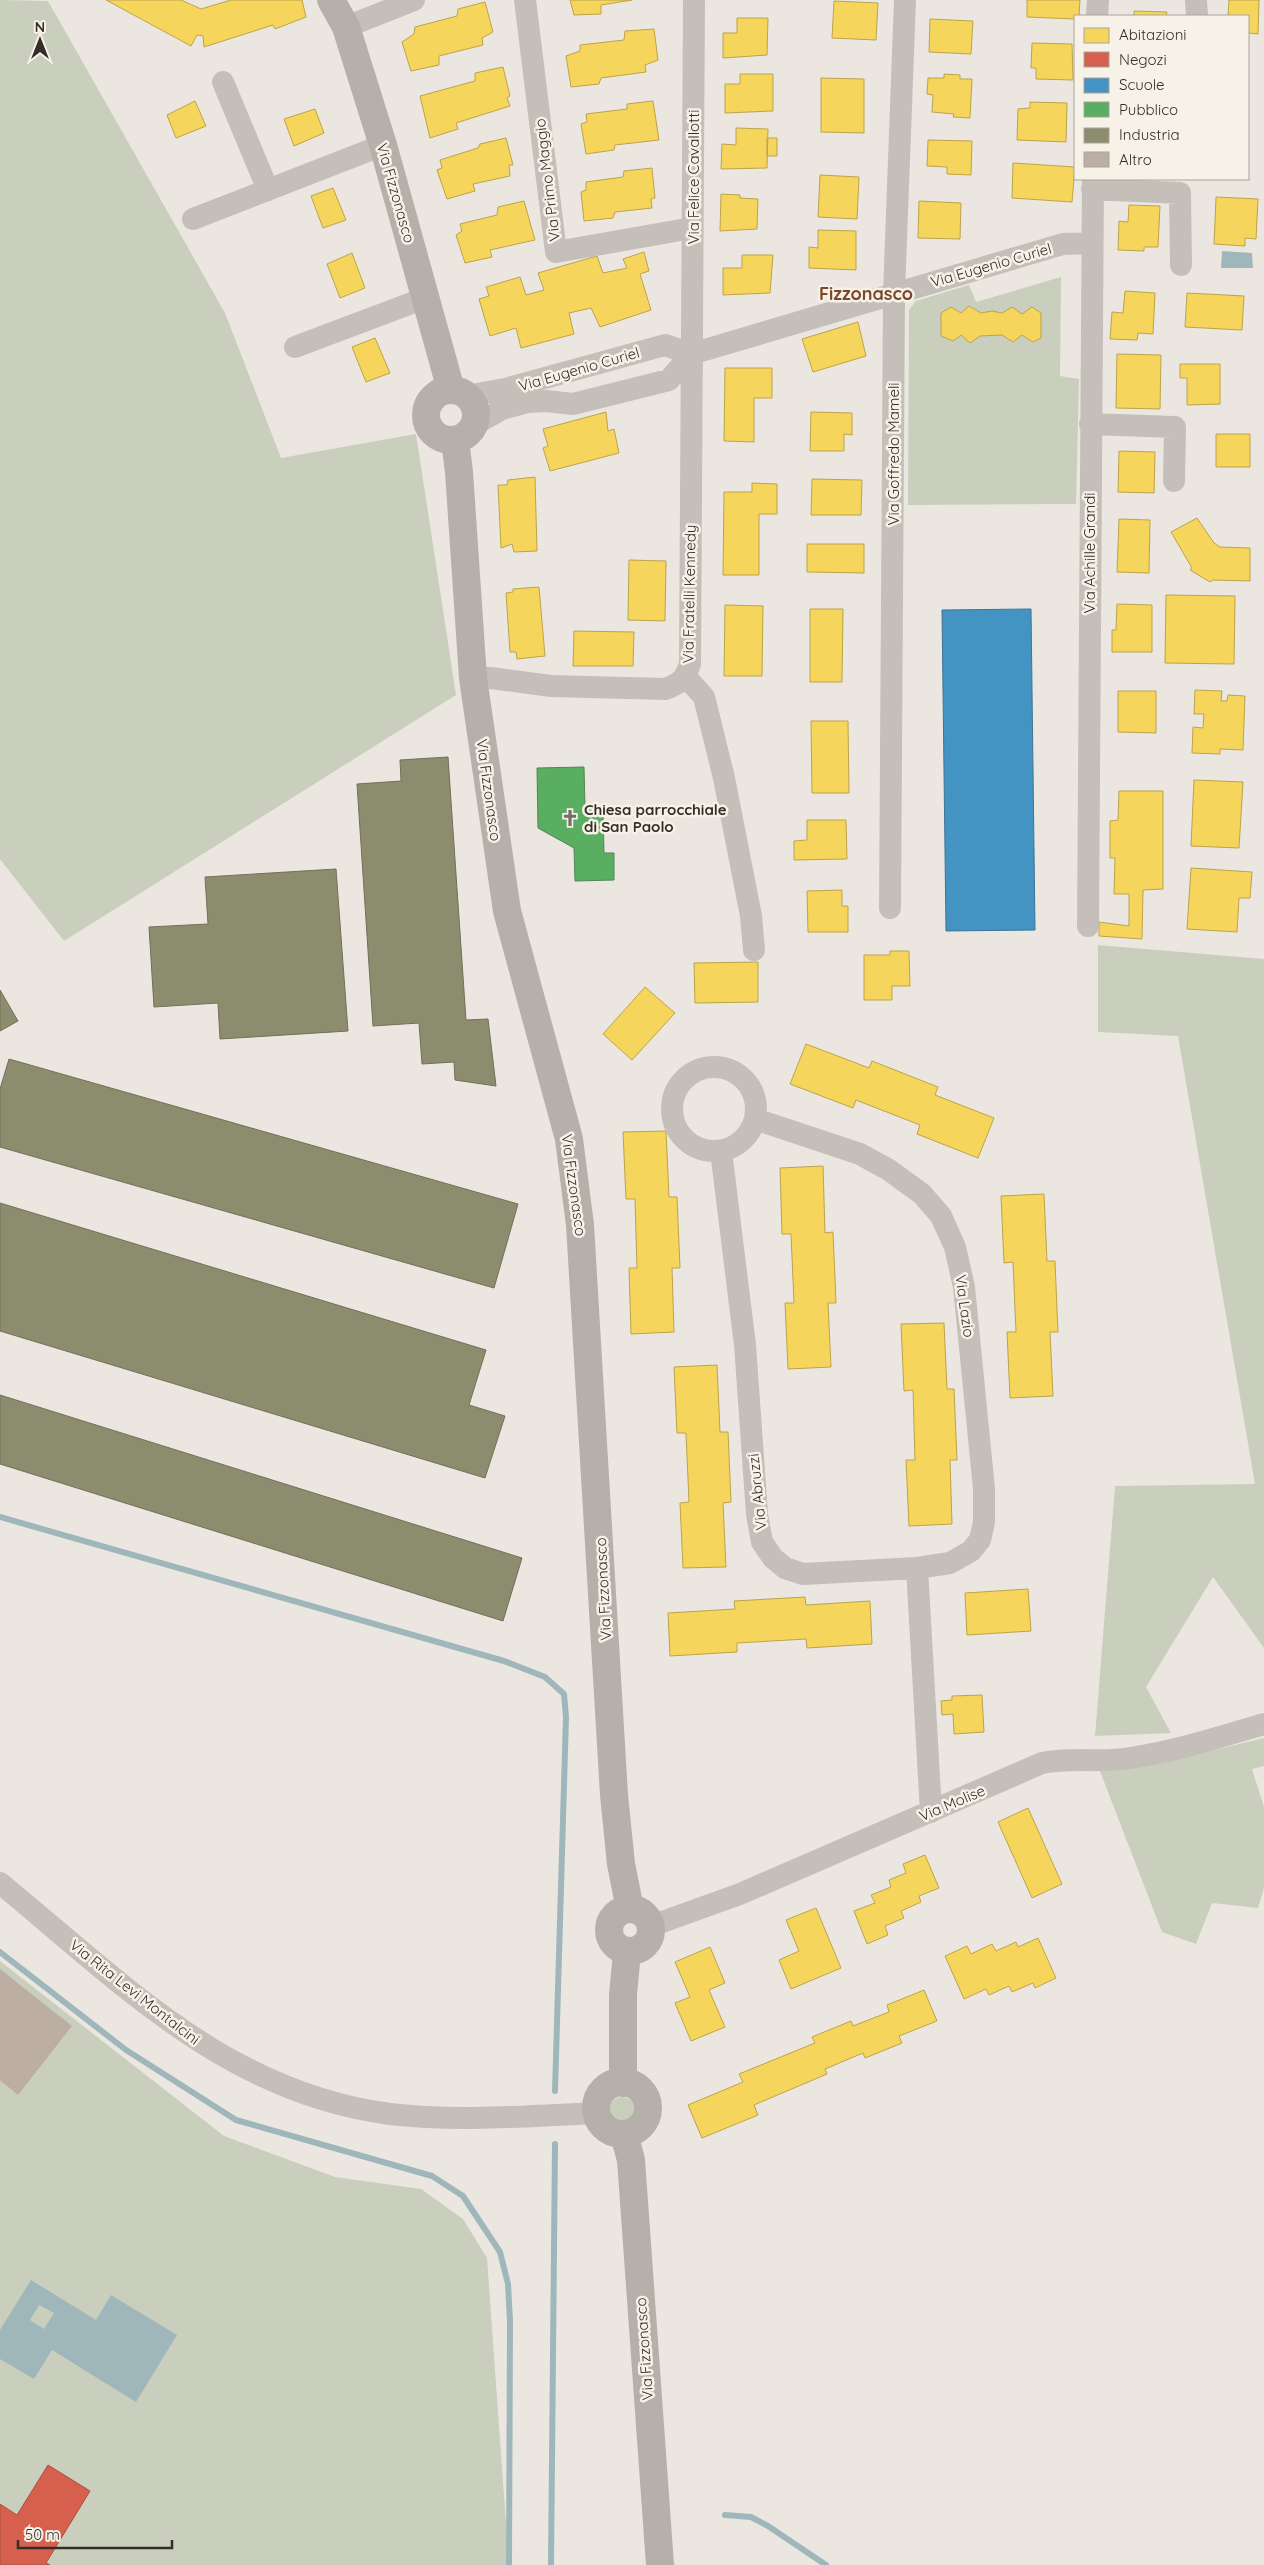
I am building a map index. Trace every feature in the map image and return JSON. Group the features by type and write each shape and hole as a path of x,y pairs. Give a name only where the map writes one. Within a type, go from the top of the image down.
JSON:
{"main road":[{"name":"Via Fizzonasco","path":"331,0 346,27 382,145 425,298 459,393 475,409 464,432 459,472 473,678 507,910 569,1139 575,1168 604,1589 614,1795 620,1864 630,1909"},
{"path":"459,393 436,395 430,401 426,416 432,432 446,440 464,432"},
{"path":"630,1909 644,1913 652,1926 652,1933 646,1946 640,1950 627,1952 614,1945 611,1939 609,1926 616,1914 630,1909"},
{"path":"623,2083 624,1995 627,1952"},
{"path":"623,2083 639,2089 644,2095 648,2112 640,2127 624,2134 610,2131 600,2121 586,2114 597,2106 602,2092 608,2087 623,2083"},
{"name":"Via Fizzonasco","path":"624,2134 631,2160 660,2565"}],"street":[{"path":"346,27 414,0"},
{"name":"Via Primo Maggio","path":"525,0 556,252 692,228"},
{"name":"Via Felice Cavallotti","path":"691,354 694,0"},
{"name":"Via Goffredo Mameli","path":"890,908 894,293 905,0"},
{"path":"1097,15 1098,0"},
{"path":"1196,0 1197,15"},
{"path":"223,82 268,190"},
{"path":"193,219 382,145"},
{"path":"1092,184 1180,193 1181,265"},
{"name":"Via Achille Grandi","path":"1088,926 1092,184"},
{"name":"Via Eugenio Curiel","path":"464,432 502,409 528,402 546,401 573,404 669,380 691,354 1063,244 1091,243"},
{"path":"295,347 425,298"},
{"name":"Via Eugenio Curiel","path":"459,393 505,390 664,345 691,354"},
{"name":"Via Fratelli Kennedy","path":"473,678 490,678 551,686 666,689 678,685 686,677 690,664 691,354"},
{"path":"1090,424 1175,427 1174,481"},
{"path":"686,677 704,697 724,778 751,916 754,950"},
{"path":"707,1068 724,1068 739,1075 750,1087 756,1102 755,1119 749,1134 736,1145 721,1151 705,1150 689,1144 678,1132 672,1116 673,1100 680,1085 692,1073 707,1068"},
{"name":"Via Lazio","path":"755,1119 860,1154 889,1170 922,1194 941,1216 955,1246 968,1315 984,1488 984,1522 980,1540 971,1551 950,1563 917,1568"},
{"name":"Via Abruzzi","path":"721,1151 745,1344 757,1514 762,1542 773,1558 785,1568 804,1574 917,1568"},
{"path":"917,1568 931,1812"},
{"name":"Via Molise","path":"652,1926 740,1894 1042,1764 1063,1759 1128,1759 1172,1750 1264,1724"},
{"name":"Via Rita Levi Montalcini","path":"0,1883 176,2027 215,2053 293,2090 344,2105 388,2114 431,2118 586,2114"}],"green space":[{"path":"0,0 48,1 225,313 281,458 416,434 456,695 64,941 0,859"},
{"path":"1061,277 1060,376 1079,379 1076,504 908,505 909,310 916,301 969,285 976,302"},
{"path":"1098,945 1264,959 1264,1648 1213,1577 1146,1687 1171,1733 1095,1736 1115,1486 1255,1484 1178,1036 1098,1032"},
{"path":"1264,1738 1264,1766 1252,1769 1264,1807 1264,1888 1258,1908 1212,1903 1196,1944 1162,1932 1098,1766 1210,1751"},
{"path":"0,1961 224,2136 335,2177 421,2189 463,2219 487,2258 509,2565 0,2565"},
{"path":"622,2097 631,2101 635,2110 631,2119 622,2123 613,2119 609,2110 613,2101"}],"water":[{"path":"1222,251 1252,253 1253,268 1221,268"},
{"path":"31,2280 96,2320 111,2295 177,2335 136,2402 52,2350 34,2379 0,2359 0,2330","holes":["39,2305 54,2313 44,2329 30,2320"]}],"building: Abitazioni":[{"path":"106,0 181,0 201,9 231,0 302,0 306,17 275,29 273,25 204,47 203,36 197,35 191,46"},
{"path":"570,0 632,0 601,5 601,14 574,15"},
{"path":"1027,0 1080,0 1079,15 1074,15 1074,19 1027,17"},
{"path":"1229,0 1259,0 1258,34 1249,33 1249,15 1228,15"},
{"path":"834,1 878,3 876,40 832,38"},
{"path":"485,2 493,32 482,38 483,45 439,56 439,65 411,71 402,42 414,34 415,27 457,16 458,9"},
{"path":"1134,11 1167,12 1166,15 1134,15"},
{"path":"737,18 768,18 767,55 723,58 723,33 737,33"},
{"path":"930,19 973,21 971,54 929,52"},
{"path":"654,29 658,60 645,65 646,72 601,78 599,84 571,87 566,56 580,51 580,45 624,40 625,31"},
{"path":"1032,43 1072,44 1073,80 1036,79 1036,68 1031,68"},
{"path":"503,67 510,96 507,98 510,106 456,123 458,129 430,138 420,96 475,81 475,73"},
{"path":"740,74 773,74 773,111 725,113 725,84 740,84"},
{"path":"944,74 960,75 960,79 972,79 970,118 953,117 954,114 932,112 933,95 927,94 928,78 944,78"},
{"path":"821,78 864,79 864,133 821,132"},
{"path":"195,101 206,126 176,138 167,115"},
{"path":"653,101 659,140 615,145 614,150 586,154 581,124 587,122 586,114 627,109 627,104"},
{"path":"1030,102 1067,103 1066,142 1017,140 1018,109 1030,108"},
{"path":"315,109 324,133 294,146 284,119"},
{"path":"736,128 768,129 767,168 721,169 722,144 736,145"},
{"path":"506,138 513,165 509,165 510,176 473,184 475,191 447,199 437,170 442,168 440,160 478,148 480,144"},
{"path":"767,138 777,138 777,156 767,156"},
{"path":"928,140 972,141 971,175 947,174 947,167 927,166"},
{"path":"1013,163 1074,167 1072,202 1012,198"},
{"path":"652,168 655,198 651,199 652,208 615,212 613,218 584,221 581,192 586,190 586,182 623,177 624,171"},
{"path":"820,175 859,177 857,219 818,217"},
{"path":"333,188 346,220 323,228 311,196"},
{"path":"721,194 740,195 740,198 758,199 757,229 720,231"},
{"path":"1216,197 1258,199 1256,239 1245,238 1245,246 1214,244"},
{"path":"524,201 535,240 490,250 492,257 465,263 456,235 462,231 460,224 497,215 498,207"},
{"path":"919,201 961,203 960,239 918,238"},
{"path":"1129,205 1160,206 1158,247 1144,247 1144,251 1118,250 1119,221 1128,222"},
{"path":"818,230 856,231 856,270 809,268 809,247 818,248"},
{"path":"644,252 649,271 640,274 651,310 600,327 591,308 569,313 574,334 521,348 516,328 490,336 479,299 489,296 486,287 520,277 526,295 544,290 538,273 597,256 603,273 627,268 623,259"},
{"path":"352,253 365,288 340,298 327,264"},
{"path":"742,255 773,255 770,293 723,295 723,268 742,268"},
{"path":"1125,291 1155,293 1153,334 1138,333 1137,340 1110,339 1112,312 1123,313"},
{"path":"1187,293 1244,296 1242,330 1185,327"},
{"path":"969,306 981,313 992,311 1002,313 1012,307 1022,314 1032,307 1041,313 1041,338 1033,342 1022,335 1013,342 1002,335 980,336 970,343 961,335 953,341 941,336 941,313 951,307 961,313"},
{"path":"858,322 866,356 813,372 802,339"},
{"path":"375,338 390,373 366,382 352,347"},
{"path":"1117,354 1161,355 1160,409 1116,408"},
{"path":"1180,364 1220,364 1220,404 1187,405 1187,378 1180,378"},
{"path":"725,368 772,368 772,398 754,398 754,442 724,441"},
{"path":"606,412 608,431 614,429 619,453 550,471 543,448 548,446 543,429"},
{"path":"811,412 852,413 852,435 844,434 844,451 810,451"},
{"path":"1216,434 1250,434 1250,467 1216,467"},
{"path":"1119,451 1155,452 1154,493 1118,492"},
{"path":"535,477 537,551 514,552 512,544 501,548 498,485 507,485 508,480"},
{"path":"812,479 862,480 861,515 811,515"},
{"path":"752,483 777,484 777,514 759,514 759,575 723,575 724,492 752,492"},
{"path":"1197,518 1214,543 1220,547 1250,548 1250,581 1213,580 1210,582 1190,570 1192,568 1171,532"},
{"path":"1119,519 1150,520 1149,573 1117,572"},
{"path":"807,544 864,544 864,573 807,572"},
{"path":"629,560 666,561 665,621 628,620"},
{"path":"539,587 545,656 517,659 516,652 510,652 506,593 513,592 513,589"},
{"path":"1166,595 1235,596 1234,664 1165,663"},
{"path":"1117,604 1152,605 1152,652 1112,652 1112,630 1116,630"},
{"path":"725,605 763,606 762,676 724,676"},
{"path":"810,609 843,609 842,682 810,682"},
{"path":"574,631 634,632 633,666 573,666"},
{"path":"1195,690 1222,691 1221,701 1227,701 1228,695 1245,696 1243,750 1220,749 1220,754 1192,753 1193,727 1203,728 1204,714 1194,714"},
{"path":"1118,691 1156,691 1156,733 1118,732"},
{"path":"811,721 848,721 849,793 812,793"},
{"path":"1194,780 1243,782 1239,848 1191,846"},
{"path":"1119,791 1163,791 1163,889 1143,890 1142,939 1099,936 1099,922 1129,926 1129,894 1114,894 1115,858 1110,858 1110,821 1118,820"},
{"path":"807,820 846,820 847,859 794,860 794,841 807,840"},
{"path":"1191,868 1252,872 1250,898 1239,898 1237,932 1187,929"},
{"path":"842,890 842,906 848,906 848,932 808,932 807,891"},
{"path":"890,951 909,951 910,986 892,986 892,1000 864,1000 864,955 890,955"},
{"path":"758,962 758,1002 695,1003 694,963"},
{"path":"645,987 675,1013 632,1060 603,1034"},
{"path":"806,1044 869,1068 872,1061 938,1087 935,1095 994,1118 978,1158 917,1134 920,1125 856,1100 853,1108 790,1084"},
{"path":"666,1131 669,1197 677,1197 680,1268 672,1268 674,1332 631,1334 629,1268 637,1268 635,1199 626,1199 623,1132"},
{"path":"823,1166 825,1233 833,1232 836,1303 828,1303 831,1367 788,1369 785,1303 794,1303 791,1234 782,1234 780,1168"},
{"path":"1044,1194 1047,1261 1055,1261 1058,1332 1050,1332 1053,1396 1010,1398 1007,1332 1016,1332 1013,1262 1004,1263 1001,1196"},
{"path":"944,1323 947,1389 954,1389 957,1460 950,1460 952,1524 909,1526 906,1460 915,1460 913,1390 904,1391 901,1324"},
{"path":"717,1365 720,1432 728,1432 731,1502 723,1503 726,1567 683,1568 680,1503 689,1502 686,1433 677,1433 674,1367"},
{"path":"1028,1589 1031,1631 967,1635 965,1593"},
{"path":"805,1597 806,1605 870,1601 872,1644 807,1648 806,1639 737,1643 737,1652 670,1656 668,1613 735,1609 734,1601"},
{"path":"982,1695 984,1732 954,1734 953,1714 942,1715 941,1701 952,1700 952,1696"},
{"path":"1028,1808 1062,1884 1032,1898 998,1822"},
{"path":"925,1855 939,1888 919,1896 921,1902 901,1911 904,1918 885,1926 888,1935 867,1944 854,1911 875,1903 871,1895 891,1887 889,1880 906,1873 903,1864"},
{"path":"816,1908 841,1968 791,1989 779,1960 799,1951 786,1920"},
{"path":"1038,1938 1056,1978 1035,1988 1033,1983 1012,1992 1009,1986 989,1995 986,1989 964,1999 945,1956 967,1946 971,1954 992,1944 996,1951 1016,1942 1018,1947"},
{"path":"710,1947 725,1983 709,1990 725,2027 691,2041 675,2003 690,1997 675,1962"},
{"path":"924,1990 937,2021 899,2036 902,2043 865,2058 863,2053 825,2069 827,2074 754,2105 758,2115 702,2138 688,2105 743,2082 739,2074 815,2043 812,2037 851,2021 853,2026 889,2012 887,2005"}],"building: Negozi":[{"path":"48,2465 90,2491 46,2563 50,2565 0,2565 0,2504 17,2515"}],"building: Scuole":[{"path":"1031,609 1035,930 946,931 942,610"}],"building: Pubblico":[{"name":"Chiesa parrocchiale di San Paolo","path":"584,767 585,808 603,807 604,853 614,853 614,880 575,881 574,848 538,828 537,768"}],"building: Industria":[{"path":"448,757 466,1020 488,1019 496,1086 455,1080 454,1062 422,1064 419,1023 373,1026 357,784 401,781 400,760"},
{"path":"336,869 348,1031 220,1039 218,1003 154,1007 149,927 208,924 205,877"},
{"path":"0,990 18,1021 0,1031"},
{"path":"9,1059 518,1204 494,1288 0,1147 0,1089"},
{"path":"0,1203 486,1350 469,1405 505,1416 485,1478 0,1331"},
{"path":"0,1395 522,1558 503,1621 0,1464"}],"building: Altro":[{"path":"0,1969 72,2026 18,2095 0,2080"}],"waterway":[{"path":"0,1517 504,1661 545,1677 564,1694 566,1717 555,2091"},
{"path":"0,1952 126,2050 236,2120 432,2176 463,2196 500,2252 508,2284 510,2321 509,2565"},
{"path":"551,2565 555,2144"},
{"path":"725,2515 751,2517 768,2526 826,2565"}],"place":[{"name":"Chiesa parrocchiale di San Paolo","path":"570,818"}],"district":[{"name":"Fizzonasco","path":"866,293"}]}
